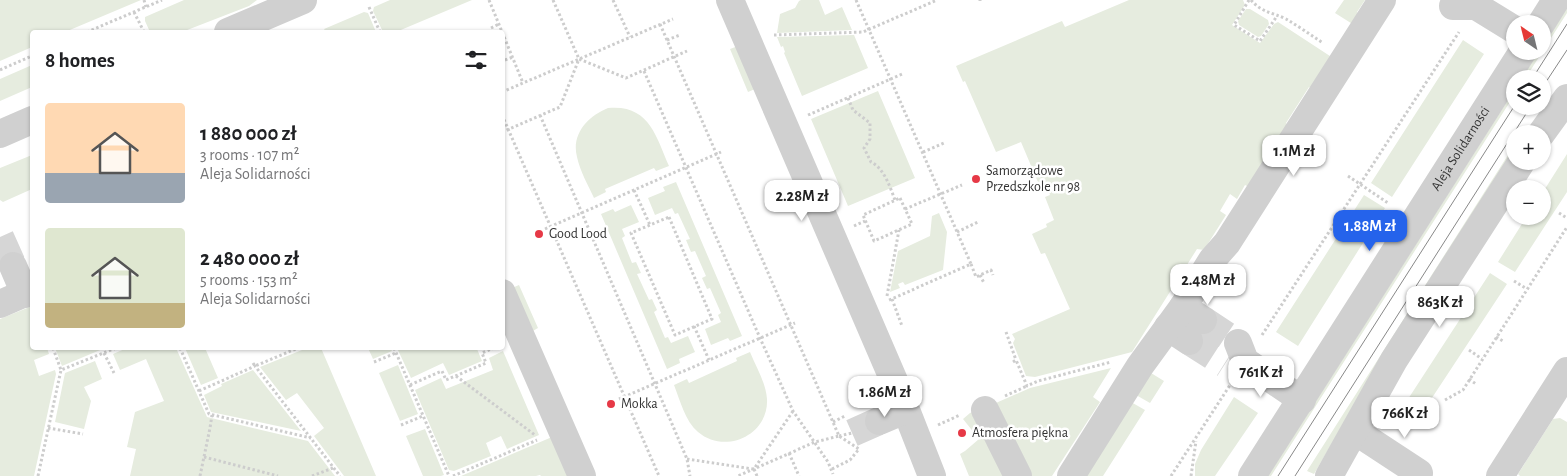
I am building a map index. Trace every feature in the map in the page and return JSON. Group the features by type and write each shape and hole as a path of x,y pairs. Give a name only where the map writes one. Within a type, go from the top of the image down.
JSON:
{"street":[{"path":"730,0 932,476"},
{"path":"1071,476 1140,366 1186,324 1212,260 1226,243 1382,0"},
{"path":"1547,15 1556,0"},
{"path":"232,30 292,2"},
{"path":"1466,11 1506,27"},
{"name":"Aleja Solidarności","path":"1252,476 1517,60"},
{"path":"1548,125 1567,98"},
{"path":"0,134 30,121"},
{"path":"1329,476 1394,360 1516,170"},
{"path":"0,304 29,292 13,266"},
{"path":"505,300 582,476"},
{"path":"1241,357 1302,400"},
{"path":"1500,476 1567,371"},
{"path":"982,408 1018,476"},
{"path":"879,421 905,410"},
{"path":"1355,432 1419,473"}],"path":[{"path":"144,0 146,7"},
{"path":"92,30 162,0"},
{"path":"489,0 501,30"},
{"path":"553,0 579,59 626,78 688,52"},
{"path":"614,0 630,37"},
{"path":"856,0 976,277 991,270 993,275"},
{"path":"768,37 774,34 863,32 937,0"},
{"path":"1277,16 1260,41 1234,25 1250,0 1256,6 1285,19 1318,40"},
{"path":"369,7 379,30"},
{"path":"1171,476 1196,438 1241,357 1360,184 1466,11"},
{"path":"134,12 143,30"},
{"path":"505,91 673,19"},
{"path":"491,28 499,24"},
{"path":"660,24 719,153 839,436 859,449 850,460 832,469"},
{"path":"667,40 680,35"},
{"path":"505,39 523,83"},
{"path":"0,70 30,57"},
{"path":"505,60 512,57"},
{"path":"505,131 560,106 579,59"},
{"path":"644,71 793,411 815,442 834,474"},
{"path":"806,116 902,74"},
{"path":"848,98 853,110 870,123 870,139 864,148 870,162 877,165 885,177 895,200"},
{"path":"540,115 687,458 690,476"},
{"path":"505,121 659,476"},
{"path":"922,152 944,143"},
{"path":"545,229 719,153"},
{"path":"1348,176 1388,203"},
{"path":"905,209 962,186"},
{"path":"634,190 650,225"},
{"path":"900,198 905,209 912,224 874,241 862,215 900,198"},
{"path":"1559,213 1567,218"},
{"path":"669,217 712,319 675,335 631,233 650,225 669,217"},
{"path":"957,232 978,222"},
{"path":"1445,400 1463,390 1567,226"},
{"path":"899,230 886,301 971,264"},
{"path":"980,275 984,283"},
{"path":"1514,281 1527,289"},
{"path":"619,400 793,324"},
{"path":"694,326 709,360"},
{"path":"1006,332 1015,361 1027,386"},
{"path":"1496,337 1503,342"},
{"path":"38,476 62,370 54,350"},
{"path":"62,370 108,350"},
{"path":"181,350 209,414 311,438"},
{"path":"199,391 254,364 292,350"},
{"path":"395,350 449,476"},
{"path":"410,385 442,371 446,380 486,363 482,353 489,350"},
{"path":"1469,350 1482,359"},
{"path":"104,352 114,373"},
{"path":"374,362 396,353"},
{"path":"931,428 982,408 1038,381 1119,360"},
{"path":"254,364 340,476"},
{"path":"453,476 540,438 456,376"},
{"path":"1469,380 1476,384"},
{"path":"754,469 793,411"},
{"path":"200,476 212,415"},
{"path":"401,424 423,416"},
{"path":"833,422 845,416"},
{"path":"48,428 83,434"},
{"path":"738,476 815,442 852,433"},
{"path":"1191,476 1196,438"},
{"path":"789,453 799,476"},
{"path":"204,457 278,476"},
{"path":"687,458 754,469"},
{"path":"312,476 334,468"},
{"path":"754,469 757,476"}],"shaded area":[{"path":"0,0 141,0 70,30 30,30 30,48 0,61"},
{"path":"184,0 257,0 249,6 187,30 149,30 145,17"},
{"path":"390,0 472,0 401,30 382,30 373,11 374,7"},
{"path":"801,0 819,0 825,15 842,7 852,30 777,33 780,14 795,8"},
{"path":"1129,0 1243,0 1245,5 1232,25 1260,43 1274,24 1278,22 1333,58 1313,89 1309,87 1286,123 1288,126 1282,136 1277,135 1268,149 1271,152 1249,187 1245,185 1237,199 1230,194 1220,211 1226,215 1204,250 1197,249 1132,352 1035,377 1026,376 1013,343 1015,339 1012,334 1070,309 1045,253 1041,254 1032,234 1047,227 1046,224 1054,220 1045,197 1050,195 1045,184 1040,187 1021,142 996,152 965,81 963,82 956,66 1062,21 1065,27"},
{"path":"1344,0 1365,0 1357,12 1360,16 1354,25 1335,13"},
{"path":"1567,7 1567,13 1551,38 1551,33"},
{"path":"1246,9 1250,9 1268,20 1269,24 1261,36 1258,37 1239,25 1238,21"},
{"path":"364,12 368,13 375,30 325,30"},
{"path":"854,35 868,68 802,96 784,53 783,46 781,47 777,37"},
{"path":"1463,40 1484,54 1392,197 1371,183"},
{"path":"738,46 755,89 748,92 730,49"},
{"path":"1533,60 1537,60 1531,70 1527,70"},
{"path":"30,66 30,88 0,101 0,79"},
{"path":"878,91 915,178 848,206 811,119"},
{"path":"1506,103 1506,108 1271,476 1268,476"},
{"path":"608,108 622,108 633,111 642,117 655,133 669,166 656,171 654,168 605,189 606,192 594,198 578,162 576,141 579,133 588,121"},
{"path":"1567,154 1567,192 1551,217 1551,180"},
{"path":"30,156 30,190 3,202 0,200 0,168"},
{"path":"1506,158 1506,162 1395,335 1314,474 1307,471"},
{"path":"676,182 742,336 730,341 728,338 711,345 705,329 721,322 718,315 721,313 710,288 707,289 702,278 706,276 695,251 691,252 686,240 690,239 678,213 675,214 672,208 655,215 648,198 665,191 663,187"},
{"path":"1364,195 1385,208 1298,346 1276,332"},
{"path":"631,205 639,222 622,229 625,236 622,238 632,263 636,262 641,273 637,274 649,300 652,299 657,310 654,312 665,338 668,337 671,343 688,336 695,352 679,359 680,363 667,369 601,214 613,209 615,212"},
{"path":"939,213 947,232 943,270 905,285 903,282 898,284 900,288 890,292 898,251 930,236 932,216"},
{"path":"1521,225 1546,225 1515,272 1498,262"},
{"path":"1490,273 1507,284 1424,410 1409,401 1401,413 1417,423 1414,427 1397,416"},
{"path":"519,285 538,328 531,332 512,288"},
{"path":"30,307 30,350 48,350 49,354 34,360 39,376 55,370 56,374 34,476 0,476 0,319"},
{"path":"56,350 100,350 62,366"},
{"path":"122,350 177,350 207,417 308,441 335,476 130,476 136,449 127,447 135,412 164,401 146,359 120,370 113,354"},
{"path":"186,350 206,350 218,378 201,385"},
{"path":"302,350 322,350 376,476 344,476 314,436 324,428 297,393 286,400 260,367"},
{"path":"369,350 392,351 373,359"},
{"path":"398,350 477,350 482,361 449,375 443,363 411,378"},
{"path":"503,351 539,435 507,449 501,436 486,443 491,456 454,471 449,470 415,390 441,378 446,389 493,370 489,358"},
{"path":"750,352 763,381 767,399 766,412 761,423 743,438 720,442 709,439 693,427 683,410 674,385 687,379 689,383 737,361 736,358"},
{"path":"95,361 102,379 84,387 91,401 84,429 55,422 65,373"},
{"path":"398,365 418,414 400,421 379,373"},
{"path":"1111,368 1093,397 1100,402 1052,476 1024,476 989,406 1030,388"},
{"path":"253,370 301,431 211,412 204,395 222,386 221,384"},
{"path":"1151,373 1164,381 1150,403 1136,395"},
{"path":"1234,397 1258,413 1215,476 1195,476 1195,464 1201,450"},
{"path":"1131,402 1145,410 1103,476 1085,476"},
{"path":"980,409 1013,476 969,476 960,454 979,439 963,419 970,413"},
{"path":"1560,418 1567,422 1567,476 1520,476 1518,474 1553,419"},
{"path":"425,429 444,475 423,476 406,436"},
{"path":"552,437 569,476 461,476"}],"tunnel":[{"path":"0,237 13,266"},
{"path":"1203,320 1238,343"},
{"path":"1189,341 1225,364"},
{"path":"852,433 879,421"}],"tram line":[{"path":"1538,70 1567,24"},
{"path":"1551,74 1567,50"},
{"path":"1278,476 1509,115"},
{"path":"1295,476 1525,115"}],"place":[{"name":"Samorządowe Przedszkole nr 98","path":"976,179"},
{"name":"Good Lood","path":"539,234"},
{"name":"Mokka","path":"611,404"},
{"name":"Atmosfera piękna","path":"962,433"}]}
